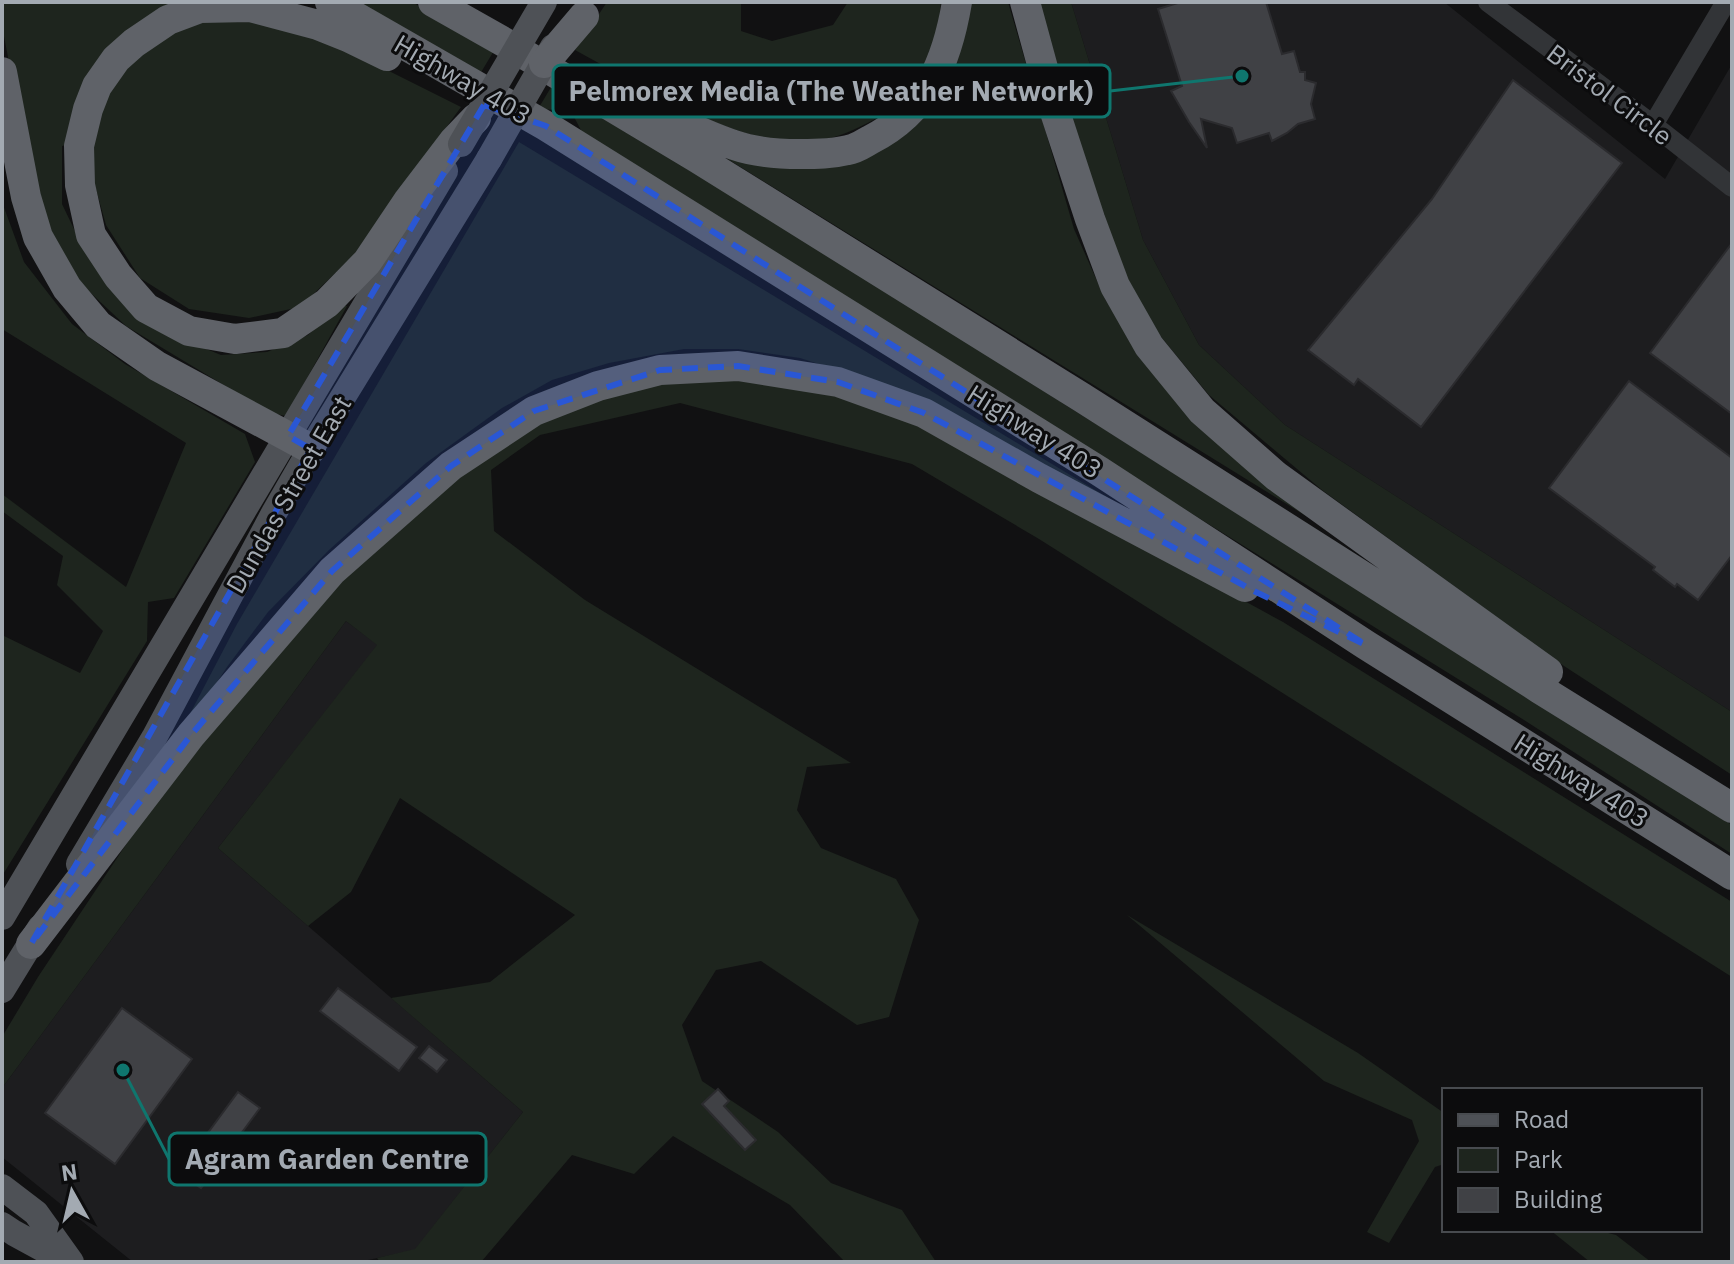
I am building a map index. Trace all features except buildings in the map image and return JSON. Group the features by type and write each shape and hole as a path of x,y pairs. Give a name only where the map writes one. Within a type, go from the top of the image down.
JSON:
{"highway":[{"name":"Highway 403","path":"330,2 546,126 1099,471 1366,645 1732,875"},
{"name":"Highway 403","path":"433,2 697,158 1732,808"},
{"path":"509,45 736,146 781,154 822,154 851,150 891,130 910,113 940,66 952,32 957,2"},
{"path":"1025,2 1055,112 1115,286 1149,346 1193,401 1276,476 1584,698 1624,740"},
{"path":"477,116 408,201 367,262 327,303 283,333 235,339 189,331 146,308 118,276 91,235 80,185 79,146 88,109 116,59 168,20 200,8 250,7 318,25 381,53 476,103 546,126"},
{"path":"544,63 583,8"},
{"path":"2,72 26,197 38,237 67,288 98,325 157,366 300,443"},
{"path":"31,944 191,735 332,571 451,466 534,411 598,386 660,370 753,368 838,382 924,413 1039,478 1242,585 1366,645"}],"main road":[{"path":"477,116 544,2"},
{"name":"Dundas Street East","path":"2,917 300,443 489,159 544,63"},
{"name":"Dundas Street East","path":"2,990 154,738 274,513 300,443 457,143"},
{"path":"2,1187 36,1213 69,1262"},
{"path":"2,1225 69,1262"}],"street":[{"name":"Bristol Circle","path":"1488,2 1732,187"},
{"path":"1653,125 1726,2"}],"highlighted area":[{"path":"484,105 546,126 1366,645 1256,592 924,413 838,382 738,366 660,370 534,411 451,466 332,571 191,735 31,944 311,449 288,436"}],"shaded area":[{"path":"1071,2 1444,2 1665,179 1732,64 1732,712 1285,425 1199,345 1143,240"},
{"path":"346,621 378,645 218,848 523,1112 415,1250 359,1262 133,1262 2,1157 2,1088"}],"green space":[{"path":"2,2 195,2 174,7 70,144 62,146 62,204 86,254 119,298 172,335 221,355 267,352 308,335 339,304 347,306 286,416 270,413 126,326 78,281 43,217 29,166 2,26"},
{"path":"354,2 412,2 495,49 480,74"},
{"path":"607,2 741,2 741,31 772,41 833,25 848,2 941,2 935,37 923,70 890,109 860,127 837,136 812,142 784,142 754,136 690,111 575,50"},
{"path":"965,2 1008,2 1074,229 1105,299 1147,365 1319,524 687,134 761,160 896,134"},
{"path":"1038,2 1071,2 1143,240 1199,345 1285,425 1732,712 1732,775 1564,666 1322,490 1209,395 1157,332 1121,271 1097,206"},
{"path":"211,16 265,20 319,36 461,107 353,256 300,307 249,318 189,309 140,278 106,225 90,168 96,107 131,59 165,33"},
{"path":"553,84 563,97 557,110 538,109"},
{"path":"583,108 623,126 1732,825 1732,854 1524,720 584,136 573,115"},
{"path":"519,142 1120,505 894,388 800,358 738,349 684,349 609,363 552,380 502,408 426,463 329,550 268,612 184,732 181,731 237,624"},
{"path":"2,202 24,262 72,324 125,364 245,434 255,462 174,598 148,602 147,641 2,876 2,635 80,673 103,631 57,585 63,556 2,511 2,494 126,587 186,443 2,329"},
{"path":"693,369 841,392 948,439 1283,622 1732,902 1732,977 1039,539 912,464 680,403 540,435 491,470 494,531 585,600 851,763 807,767 797,810 821,848 896,879 919,920 889,1017 857,1025 761,961 716,970 682,1025 702,1081 778,1132 831,1183 902,1210 936,1262 845,1262 790,1205 673,1136 634,1174 572,1155 481,1262 380,1262 377,1258 415,1249 523,1112 391,998 490,982 575,915 400,798 351,892 308,926 218,848 377,645 346,621 2,1088 2,1037 38,977 224,697 336,572 552,404"},
{"path":"1127,915 1358,1053 1442,1112 1442,1165 1435,1167 1389,1243 1367,1232 1419,1141 1412,1120 1324,1081"},
{"path":"1552,1232 1604,1232 1616,1235 1651,1262 1590,1262"}],"place":[{"name":"Pelmorex Media (The Weather Network)","path":"1242,76"},
{"name":"Agram Garden Centre","path":"123,1070"}]}
